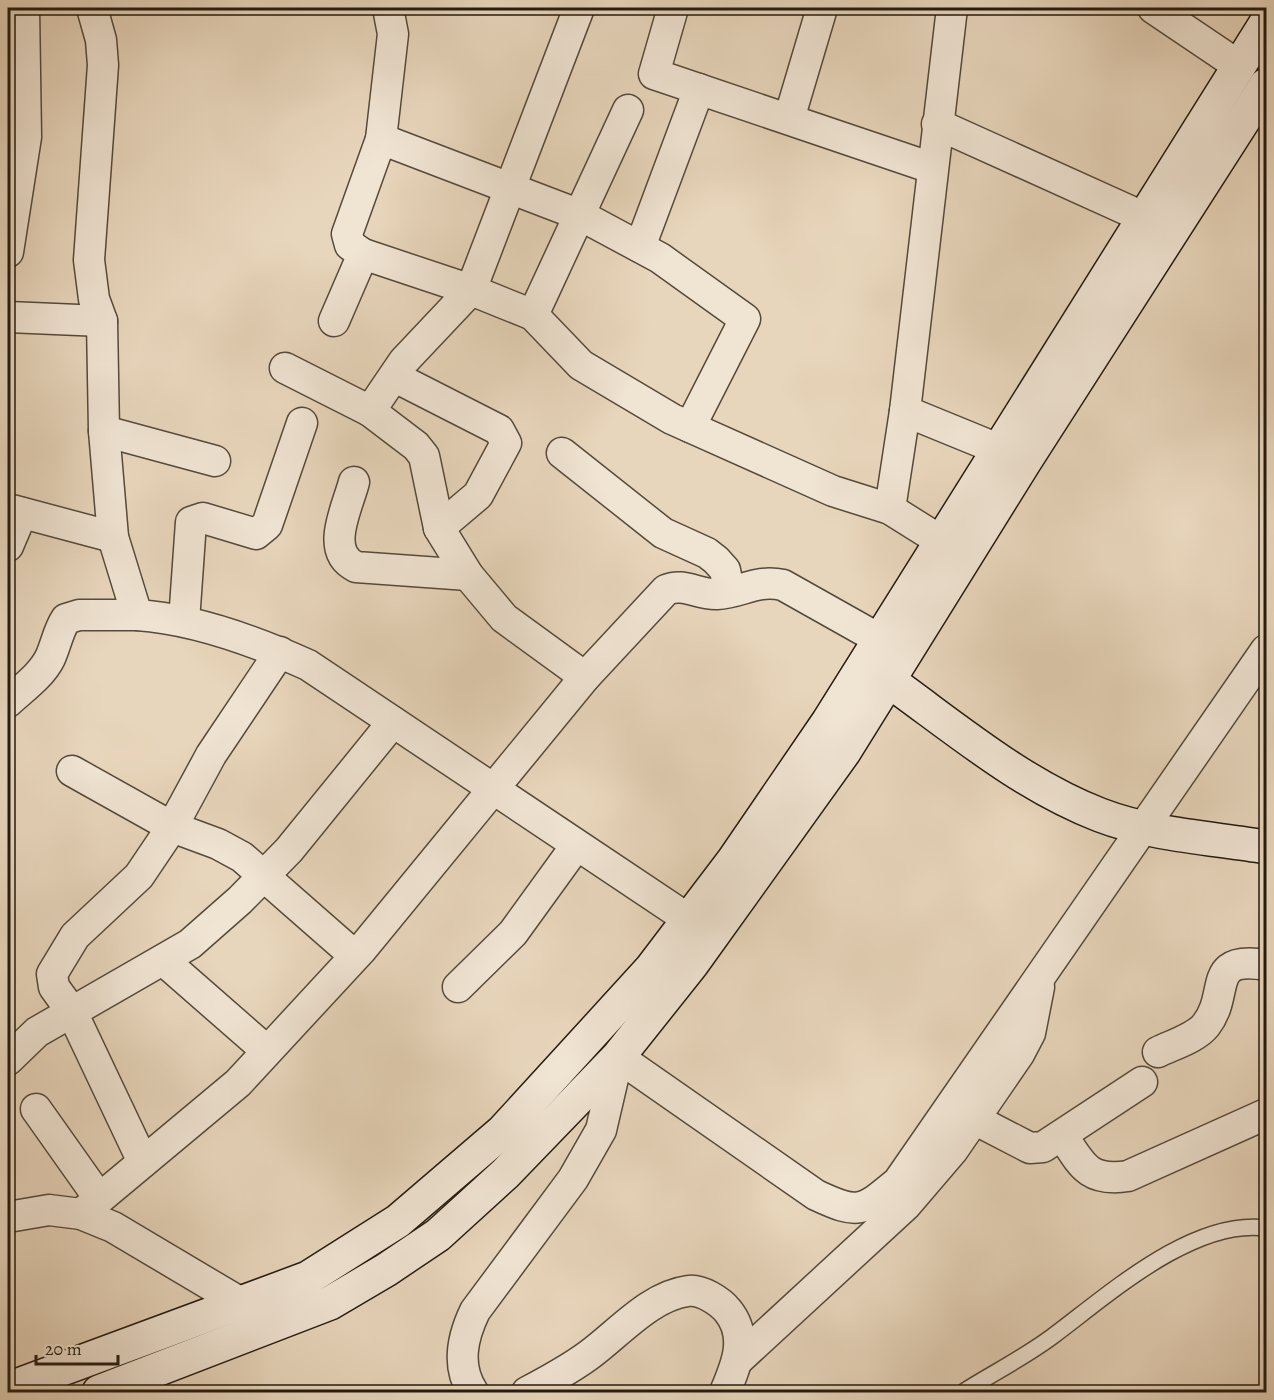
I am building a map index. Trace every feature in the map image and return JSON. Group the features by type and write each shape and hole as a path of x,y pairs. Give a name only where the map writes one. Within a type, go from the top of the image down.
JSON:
{"main road":[{"path":"8,1389 308,1278 398,1221 503,1131 651,969 733,861 828,722 1266,23"},
{"path":"99,1392 330,1303 386,1270 438,1235 505,1174 618,1057 692,964 844,753 1266,85"},
{"path":"888,680 1023,775 1064,799 1102,816 1145,827 1266,847"}],"street":[{"path":"8,252 26,137 24,8"},
{"path":"92,8 101,40 103,64 89,260 94,299 102,321 104,431 113,537 137,615"},
{"path":"388,8 393,34 381,139 347,234 350,245 363,254 471,290 533,315 581,364 672,419 833,491 890,509 941,541"},
{"path":"370,411 404,361 471,290 579,8"},
{"path":"673,8 654,74 932,168"},
{"path":"789,119 822,8"},
{"path":"890,509 905,411 952,8"},
{"path":"1153,8 1239,66"},
{"path":"640,247 699,89"},
{"path":"533,315 628,110"},
{"path":"937,124 1143,217"},
{"path":"381,139 580,215 660,258 745,319 690,427"},
{"path":"334,321 363,254"},
{"path":"8,317 102,321"},
{"path":"285,368 370,411 416,446 424,456 439,528 468,575 504,618 585,677"},
{"path":"394,376 499,430 506,443 477,495 439,528"},
{"path":"905,411 998,449"},
{"path":"184,621 191,522 203,518 256,534 262,531 267,525 302,423"},
{"path":"104,431 215,461"},
{"path":"562,453 663,533 707,553 716,560 725,570 729,591"},
{"path":"354,482 338,541 340,553 347,562 356,567 468,575"},
{"path":"8,546 15,511 113,537"},
{"path":"8,1217 90,1206 238,1083 355,956 585,677 666,590 676,585 717,594 768,582 783,585 879,639"},
{"path":"8,702 37,675 50,658 58,631 66,619 79,615 172,617 280,652 308,665 688,919"},
{"path":"473,1392 465,1379 462,1352 467,1328 475,1311 573,1179 601,1130 618,1057 816,1195 852,1209 868,1206 898,1182 1266,650"},
{"path":"143,1162 72,1012 54,987 52,974 57,962 75,936 139,876 172,827 212,755 280,652"},
{"path":"8,1060 37,1032 190,944 289,850 393,722"},
{"path":"72,771 172,827 218,844 265,875 355,956"},
{"path":"458,987 513,933 576,846"},
{"path":"163,960 267,1051"},
{"path":"1158,1052 1200,1031 1207,1025 1213,1014 1223,975 1228,968 1246,961 1266,965"},
{"path":"739,1359 906,1205 934,1174 1019,1054 1030,1033 1040,978"},
{"path":"974,1119 1030,1148 1044,1147 1142,1082"},
{"path":"36,1109 90,1206 113,1227 241,1303"},
{"path":"1063,1136 1081,1164 1094,1175 1109,1179 1128,1176 1266,1114"},
{"path":"527,1392 588,1356 649,1308 690,1290 710,1296 728,1311 739,1331 739,1359 726,1392"}],"lane":[{"path":"963,1392 1052,1337 1118,1285 1176,1250 1217,1234 1258,1227 1266,1228"}]}
